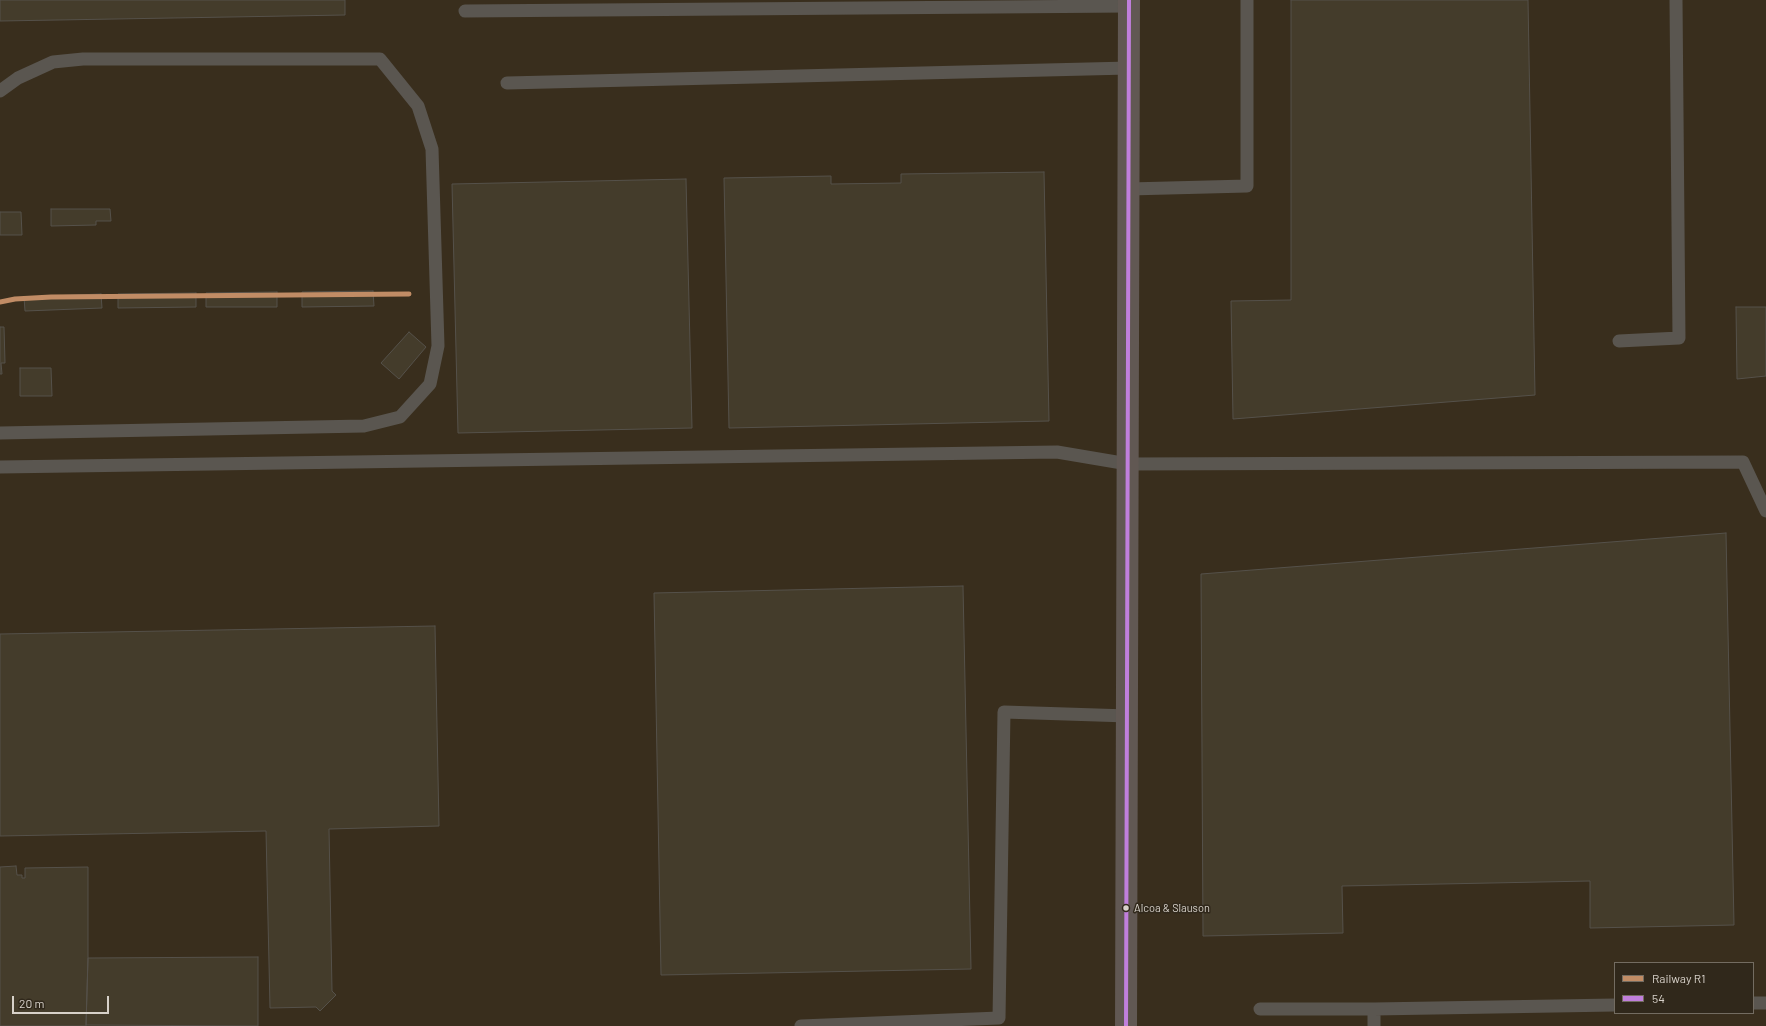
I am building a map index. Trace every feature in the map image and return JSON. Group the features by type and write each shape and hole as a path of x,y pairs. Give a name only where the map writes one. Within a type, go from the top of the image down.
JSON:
{"main road":[{"path":"1126,1026 1129,3"}],"lane":[{"path":"1129,189 1248,186 1247,0"},
{"path":"1619,341 1679,338 1676,0"},
{"path":"465,11 1129,3"},
{"path":"0,91 18,78 53,62 83,59 380,59 418,106 432,149 438,346 430,384 400,417 364,426 0,433"},
{"path":"507,83 1129,68"},
{"path":"0,466 1057,452 1128,464 1743,462 1766,511"},
{"path":"801,1026 999,1018 1004,712 1128,716"},
{"path":"1754,1003 1766,1003"},
{"path":"1260,1009 1374,1010 1614,1005"},
{"path":"1374,1010 1374,1026"}],"shaded area":[{"path":"0,0 1766,0 1766,1026 0,1026"}],"building":[{"path":"0,0 345,0 345,15 0,21"},
{"path":"1291,0 1528,0 1535,395 1233,419 1231,301 1291,300"},
{"path":"1044,172 1049,421 729,428 724,178 831,176 831,184 901,183 901,174"},
{"path":"686,179 692,428 458,433 452,184"},
{"path":"51,209 110,209 111,221 96,221 96,225 51,226"},
{"path":"0,212 21,212 22,235 0,235"},
{"path":"373,291 374,306 302,307 302,292"},
{"path":"277,292 277,307 206,307 206,293"},
{"path":"196,293 196,307 118,308 118,294"},
{"path":"101,294 102,308 25,311 24,297"},
{"path":"1736,307 1766,307 1766,376 1737,379"},
{"path":"0,327 4,327 5,363 1,363 2,374 0,374"},
{"path":"409,332 426,347 399,379 381,363"},
{"path":"20,368 51,368 52,396 20,396"},
{"path":"1726,533 1734,925 1590,928 1590,881 1342,886 1343,933 1203,936 1201,574"},
{"path":"963,586 971,969 661,975 654,593"},
{"path":"435,626 439,826 329,829 332,991 336,995 320,1011 316,1007 270,1008 266,831 0,836 0,634"},
{"path":"16,866 17,875 22,875 22,878 25,878 25,868 88,867 86,1026 0,1026 0,867"},
{"path":"258,957 258,1026 86,1025 88,958"}],"rail line":[{"name":"R1","path":"0,302 15,299 51,297 409,294"}],"transit line":[{"name":"54","path":"1126,1026 1129,0"}],"place":[{"name":"Alcoa & Slauson","path":"1126,908"}]}
